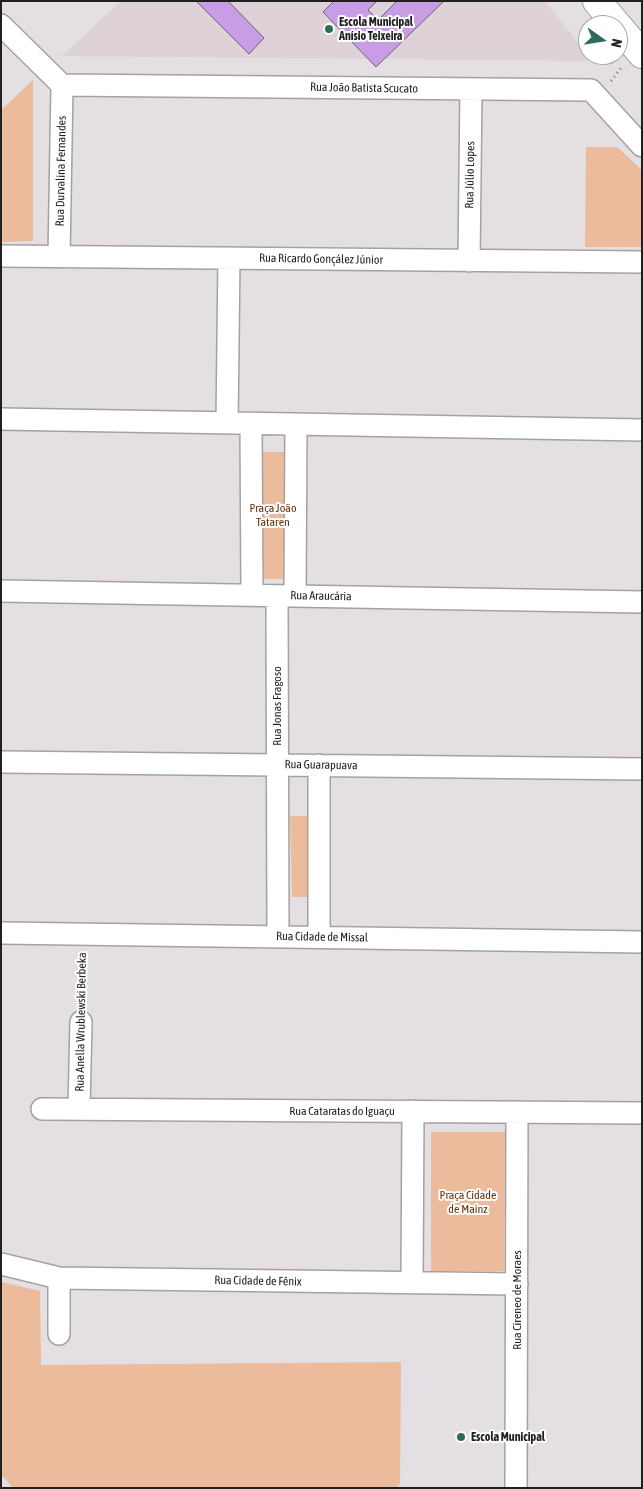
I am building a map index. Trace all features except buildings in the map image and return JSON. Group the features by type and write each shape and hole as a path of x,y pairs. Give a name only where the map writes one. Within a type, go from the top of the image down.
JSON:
{"main road":[{"path":"597,1 609,15"}],"street":[{"path":"1,25 62,85"},
{"name":"Rua João Batista Scucato","path":"62,85 590,90 642,146"},
{"name":"Rua Durvalina Fernandes","path":"60,257 62,85"},
{"name":"Rua Júlio Lopes","path":"469,261 471,89"},
{"name":"Rua Ricardo Gonçález Júnior","path":"1,256 642,262"},
{"path":"227,424 229,258"},
{"path":"1,419 642,430"},
{"path":"251,424 252,595"},
{"name":"Rua Jonas Fragoso","path":"278,937 278,765 296,425"},
{"name":"Rua Araucária","path":"1,591 642,602"},
{"name":"Rua Guarapuava","path":"1,762 642,769"},
{"path":"319,765 319,938"},
{"name":"Rua Cidade de Missal","path":"1,933 642,942"},
{"name":"Rua Anella Wrublewski Berbeka","path":"79,1109 82,1022"},
{"name":"Rua Cataratas do Iguaçu","path":"42,1109 642,1113"},
{"path":"412,1282 413,1111"},
{"name":"Rua Cireneo de Moraes","path":"516,1488 518,1112"},
{"name":"Rua Cidade de Fênix","path":"1,1264 59,1278 517,1284"},
{"path":"59,1278 59,1334"}],"path":[{"path":"609,82 633,59"},
{"name":"Rua Anella Wrublewski Berbeka","path":"82,1022 83,934"}],"shaded area":[{"name":"Escola Municipal Anísio Teixeira","path":"121,1 545,1 578,42 578,61 62,56"}],"green space":[{"path":"33,80 33,241 1,242 1,110"},
{"path":"586,147 617,147 642,170 642,247 585,247"},
{"name":"Praça João Tataren","path":"256,452 290,452 290,579 256,579"},
{"path":"290,816 308,816 310,897 292,897"},
{"name":"Praça Cidade de Mainz","path":"431,1132 505,1132 504,1271 431,1271"},
{"path":"1,1282 40,1291 41,1365 401,1362 400,1483 396,1488 13,1488 1,1474"}],"place":[{"name":"Escola Municipal Anísio Teixeira","path":"329,29"},
{"name":"Escola Municipal","path":"461,1437"}]}
